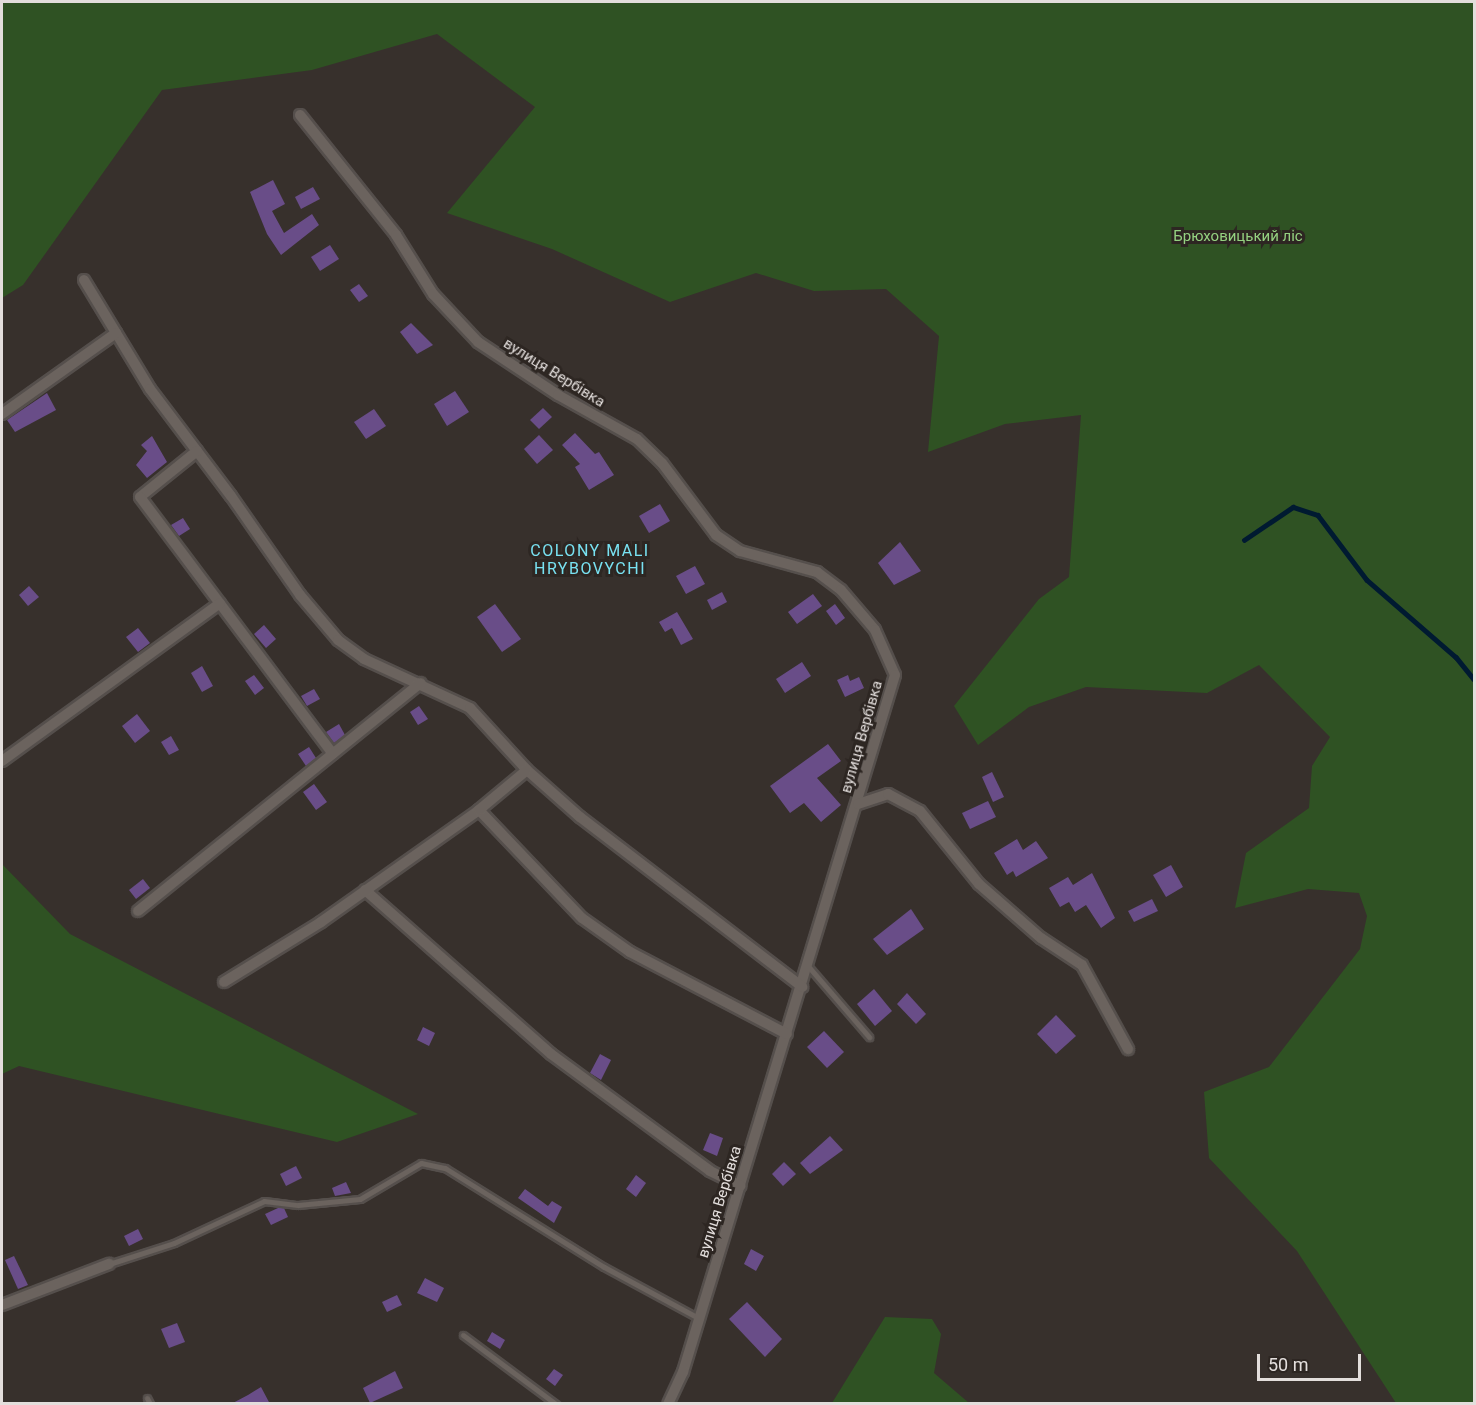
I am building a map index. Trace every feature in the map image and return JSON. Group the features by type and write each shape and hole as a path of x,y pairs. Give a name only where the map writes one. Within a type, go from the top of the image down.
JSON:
{"street":[{"name":"вулиця Вербівка","path":"300,115 396,235 433,294 478,342 578,407 637,439 662,463 716,535 740,551 817,572 853,602 875,630 896,675 700,1319 669,1404"},
{"path":"84,280 150,389 300,595 338,640 364,659 421,683 470,708 527,770 580,817 802,987"},
{"path":"2,414 116,333"},
{"path":"197,451 140,496 333,754"},
{"path":"2,761 220,603"},
{"path":"138,910 421,683"},
{"path":"224,982 365,890 479,810 527,770"},
{"path":"858,804 888,794 920,811 979,884 1041,938 1082,965 1128,1049"},
{"path":"479,810 582,918 630,952 787,1034"},
{"path":"365,890 551,1054 710,1171 741,1186"},
{"path":"2,1305 109,1263"}],"lane":[{"path":"808,966 868,1037"},
{"path":"109,1263 174,1243 264,1201 298,1205 360,1199 421,1163 445,1168 604,1267 700,1319"},
{"path":"464,1335 556,1404"}],"green space":[{"name":"Брюховицький ліс","path":"2,2 1474,2 1474,1403 1396,1403 1297,1251 1209,1158 1204,1092 1269,1067 1360,949 1367,916 1359,893 1308,889 1235,908 1246,853 1309,808 1312,766 1330,737 1259,665 1207,693 1086,687 1029,707 978,745 954,706 1039,599 1069,577 1081,415 1005,424 928,452 939,336 886,289 814,291 756,273 670,302 552,249 447,213 535,107 437,34 312,70 162,90 23,285 2,298"},
{"path":"2,864 70,934 418,1114 337,1142 19,1066 2,1074"},
{"path":"885,1317 932,1319 941,1334 934,1373 969,1403 832,1403"}],"building":[{"path":"273,180 285,204 272,211 284,233 312,214 319,225 281,255 267,234 250,192"},
{"path":"313,187 320,199 301,209 295,197"},
{"path":"330,245 339,259 320,271 311,257"},
{"path":"359,284 368,296 359,302 350,290"},
{"path":"411,323 433,345 417,354 400,332"},
{"path":"455,391 469,412 447,426 434,404"},
{"path":"47,393 56,410 15,432 7,420"},
{"path":"543,408 552,417 539,429 530,420"},
{"path":"374,409 386,426 366,439 354,422"},
{"path":"575,433 595,454 599,452 614,475 589,490 575,467 580,464 562,445"},
{"path":"539,435 553,450 537,464 524,449"},
{"path":"152,436 167,462 147,478 136,465 147,451 141,445"},
{"path":"660,504 670,521 649,533 639,516"},
{"path":"183,518 190,529 179,536 171,525"},
{"path":"900,542 921,571 894,585 878,563"},
{"path":"695,566 705,584 686,594 676,576"},
{"path":"29,586 39,597 28,606 19,595"},
{"path":"722,592 727,602 712,610 707,600"},
{"path":"813,594 822,606 797,624 788,612"},
{"path":"495,604 521,639 502,652 477,617"},
{"path":"835,604 845,618 836,625 826,611"},
{"path":"677,612 693,639 681,645 672,628 665,632 659,622"},
{"path":"264,625 276,639 266,648 254,634"},
{"path":"138,628 150,643 138,652 126,637"},
{"path":"802,662 811,676 785,693 776,679"},
{"path":"202,666 213,686 202,692 191,673"},
{"path":"254,675 264,688 255,695 245,681"},
{"path":"848,675 850,681 859,677 864,688 845,697 837,680"},
{"path":"314,689 320,699 307,706 301,696"},
{"path":"419,706 428,719 418,725 410,712"},
{"path":"137,714 150,731 135,743 122,726"},
{"path":"339,724 345,735 334,743 326,732"},
{"path":"171,736 179,750 169,755 161,742"},
{"path":"828,744 841,761 817,778 841,805 821,822 804,803 790,813 770,786"},
{"path":"309,747 316,758 306,766 298,754"},
{"path":"992,772 1004,797 993,802 982,777"},
{"path":"314,784 327,802 316,810 303,792"},
{"path":"988,801 996,817 970,829 962,813"},
{"path":"1017,839 1023,850 1036,841 1048,858 1016,877 1013,871 1007,875 994,853"},
{"path":"1171,865 1183,887 1166,897 1153,875"},
{"path":"1092,873 1115,918 1101,928 1086,905 1075,912 1069,902 1060,907 1049,888 1068,877 1073,885"},
{"path":"143,879 150,888 136,899 129,890"},
{"path":"1152,899 1158,911 1134,922 1128,911"},
{"path":"911,909 924,929 887,955 873,939"},
{"path":"874,989 892,1011 875,1026 857,1004"},
{"path":"907,993 926,1014 916,1024 897,1004"},
{"path":"1056,1015 1076,1036 1056,1054 1037,1034"},
{"path":"423,1027 435,1033 429,1046 417,1040"},
{"path":"824,1031 844,1052 827,1068 807,1047"},
{"path":"600,1054 611,1060 601,1080 590,1073"},
{"path":"710,1133 723,1138 717,1156 703,1150"},
{"path":"830,1136 843,1150 810,1174 800,1163"},
{"path":"784,1162 796,1174 783,1186 772,1174"},
{"path":"296,1166 302,1178 286,1186 280,1174"},
{"path":"636,1175 646,1183 636,1197 626,1189"},
{"path":"346,1182 351,1193 335,1196 332,1188"},
{"path":"525,1189 548,1206 552,1201 562,1207 554,1223 518,1198"},
{"path":"278,1208 284,1208 288,1217 271,1225 265,1214"},
{"path":"138,1229 143,1239 129,1246 124,1236"},
{"path":"751,1249 764,1256 756,1271 744,1264"},
{"path":"14,1256 28,1285 18,1289 5,1260"},
{"path":"425,1278 444,1288 437,1302 417,1293"},
{"path":"397,1295 402,1305 387,1312 382,1302"},
{"path":"747,1302 782,1339 765,1357 729,1319"},
{"path":"177,1323 185,1342 169,1348 161,1329"},
{"path":"492,1332 505,1340 500,1349 487,1341"},
{"path":"554,1369 563,1375 555,1386 546,1379"},
{"path":"395,1371 403,1388 370,1403 363,1388"},
{"path":"261,1387 270,1404 231,1404 248,1395"}],"waterway":[{"path":"1244,540 1293,507 1318,515 1367,580 1456,657 1474,679"}],"district":[{"name":"COLONY MALI HRYBOVYCHI","path":"590,560"}]}
